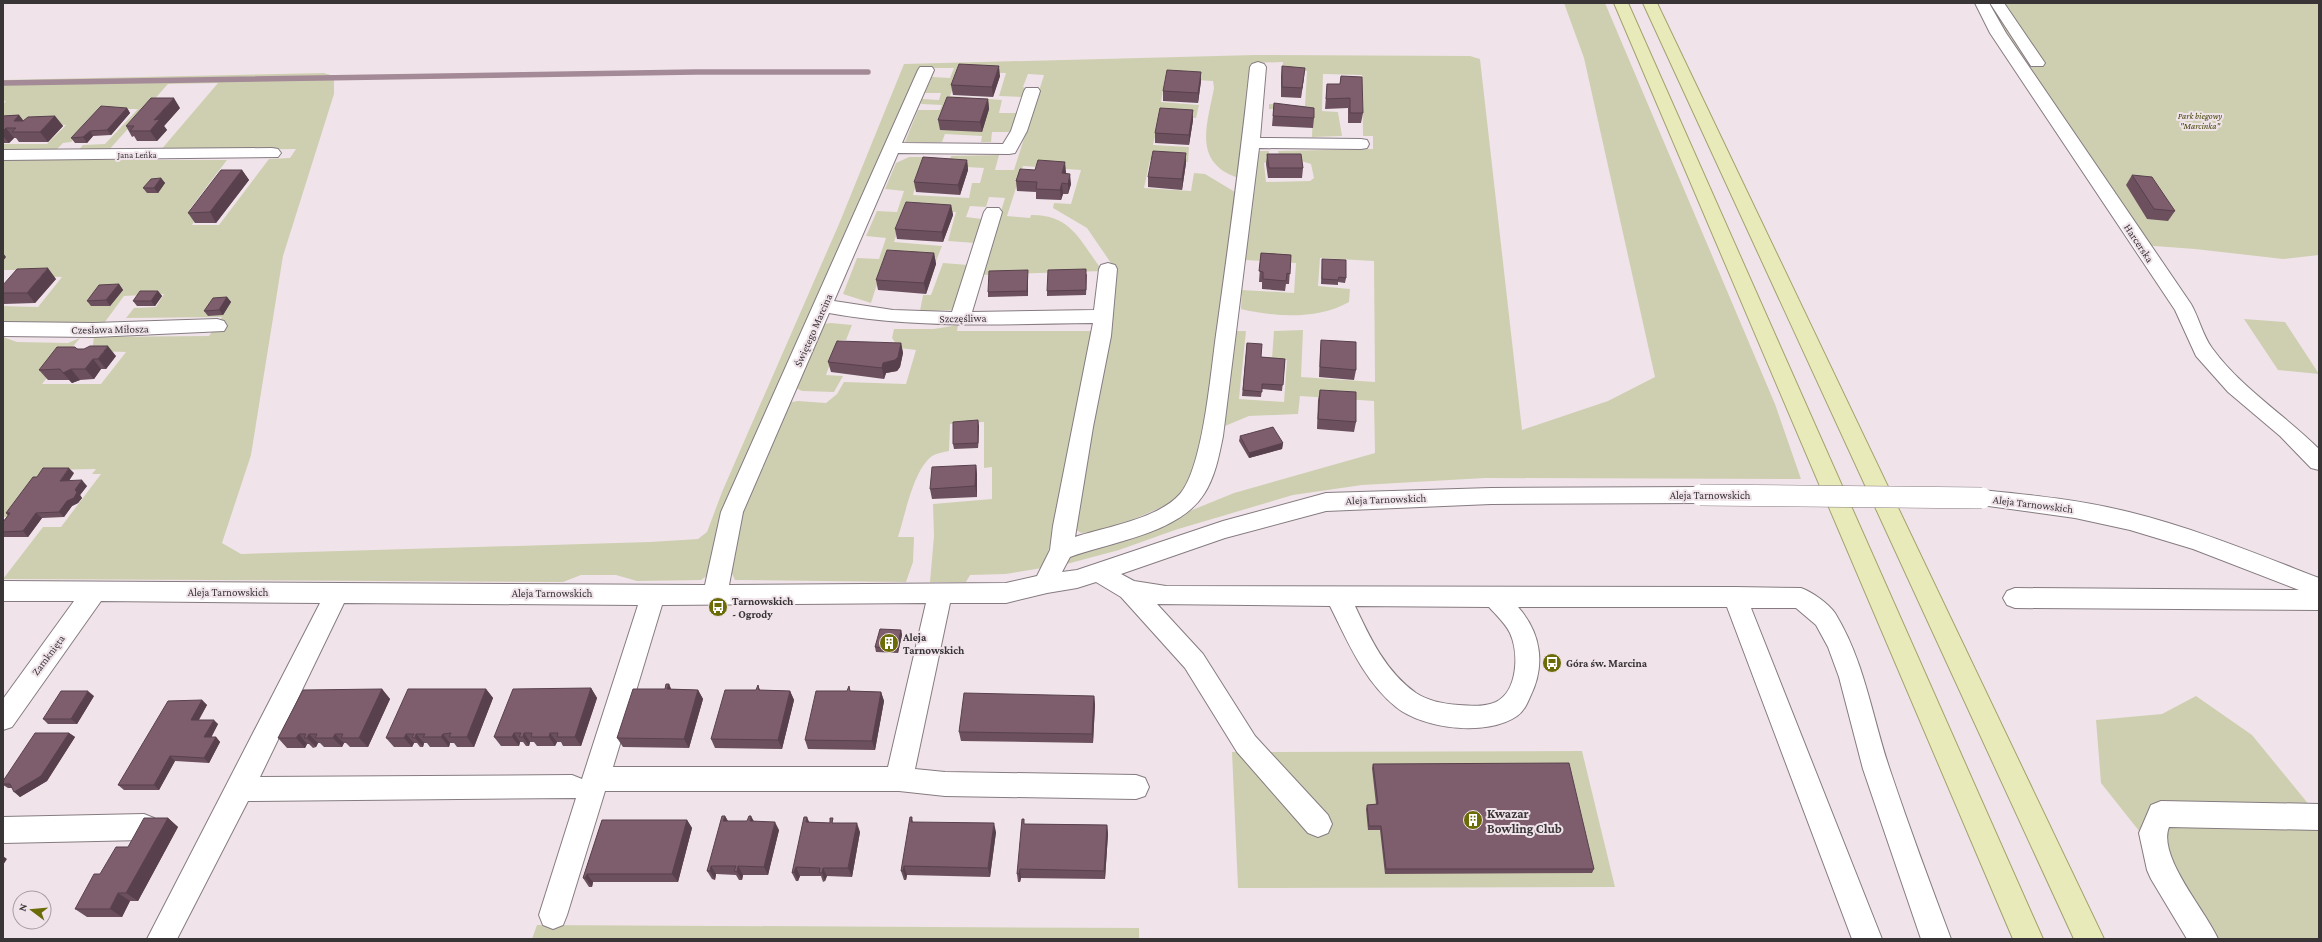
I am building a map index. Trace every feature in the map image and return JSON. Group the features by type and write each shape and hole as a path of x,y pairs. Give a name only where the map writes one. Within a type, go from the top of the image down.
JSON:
{"main road":[{"path":"1620,3 2028,939"},
{"path":"1650,3 2089,939"}],"street":[{"name":"Harcerska","path":"1982,3 1998,33 2184,308 2203,351 2235,387 2288,431 2319,462"},
{"path":"1997,3 2057,95 2060,103 2058,122"},
{"path":"1062,550 1162,517 1182,505 1196,490 1206,466 1212,436 1251,143 1258,67"},
{"name":"Świętego Marcina","path":"714,594 732,512 824,306 926,70"},
{"path":"892,148 1009,149 1019,131 1032,91"},
{"path":"1251,143 1361,144"},
{"name":"Jana Leńka","path":"3,156 272,153"},
{"path":"960,318 993,212"},
{"path":"1047,583 1050,571 1062,550 1064,526 1076,457 1104,316 1108,269"},
{"name":"Szczęśliwa","path":"824,306 855,313 913,319 1104,316"},
{"name":"Czesława Miłosza","path":"3,330 217,326"},
{"name":"Aleja Tarnowskich","path":"3,591 653,595 1006,592 1047,583 1077,579 1223,530 1326,502 1491,496 1700,495 1982,498 2058,506 2130,521 2225,552 2319,588"},
{"path":"1098,572 1129,590 1194,661 1246,744 1318,824"},
{"path":"1129,590 1166,596 1801,598 1825,618 1840,645 1852,678 1876,769 1936,939"},
{"name":"Zamknięta","path":"3,719 94,592"},
{"path":"899,779 940,592"},
{"path":"162,939 240,789 337,593"},
{"path":"553,915 584,783 653,595"},
{"path":"1338,597 1370,659 1406,700 1425,709 1450,715 1475,717 1494,714 1513,704 1523,685 1529,666 1526,648 1519,627 1494,596"},
{"path":"1735,597 1867,939"},
{"path":"2015,598 2319,600"},
{"path":"240,789 899,779 945,784 1136,787"},
{"path":"2203,939 2161,870 2152,833 2161,814 2319,817"},
{"path":"3,830 144,827"}],"green space":[{"path":"1564,3 1605,3 1775,404 1801,479 1485,478 1362,485 1293,495 1175,530 1119,550 1063,565 1071,555 1175,517 1234,493 1375,453 1374,401 1300,396 1298,414 1249,416 1225,426 1235,331 1246,331 1239,399 1284,402 1287,360 1272,358 1274,331 1303,330 1301,377 1375,382 1374,261 1320,258 1318,286 1350,289 1349,302 1337,308 1324,312 1296,315 1267,314 1241,309 1242,290 1294,293 1296,263 1245,260 1258,151 1269,151 1270,162 1264,163 1266,182 1310,181 1314,178 1311,164 1301,161 1281,162 1278,151 1373,149 1373,136 1363,136 1362,75 1323,74 1322,111 1338,112 1342,136 1312,137 1313,111 1269,109 1269,104 1305,106 1307,71 1282,70 1283,62 1252,63 1239,178 1224,171 1214,163 1209,153 1206,141 1206,129 1214,88 1213,81 1165,78 1161,102 1199,105 1196,118 1160,116 1153,145 1189,147 1188,162 1150,160 1144,188 1191,191 1194,173 1205,174 1235,192 1237,201 1209,407 1192,479 1173,502 1139,517 1097,532 1081,533 1075,529 1115,269 1087,228 1053,208 1054,203 1071,204 1081,170 1023,166 1007,216 1030,218 1031,215 1045,216 1066,225 1082,241 1103,271 981,275 1005,198 989,197 986,207 970,206 966,217 982,219 975,243 948,241 956,212 905,209 894,242 942,246 936,261 913,260 880,275 871,303 843,294 857,258 879,259 886,238 866,236 877,211 897,212 904,191 885,189 896,163 909,157 930,157 916,185 913,195 969,198 972,183 980,183 984,168 948,166 951,156 999,155 995,170 1014,170 1044,75 1028,74 1023,87 1026,88 1023,97 999,96 1006,73 959,72 950,96 1002,100 999,113 1017,113 1011,132 992,132 991,142 981,142 982,136 945,134 942,142 905,142 918,110 940,110 942,105 921,104 922,99 939,100 941,93 925,93 932,77 950,78 954,68 922,68 915,75 708,575 701,580 637,581 616,575 581,575 563,582 3,579 43,527 61,527 101,474 92,474 96,469 44,470 7,517 3,517 3,337 17,342 68,343 80,338 42,384 101,384 126,352 92,351 94,337 209,336 222,317 126,318 134,308 156,307 164,294 124,296 102,326 3,323 3,306 38,307 62,277 13,276 18,270 3,270 3,160 227,160 190,209 202,209 192,225 219,225 269,159 290,158 296,149 160,151 218,83 168,84 108,151 77,152 83,145 105,144 138,109 104,109 71,142 63,143 54,152 3,153 3,144 47,144 66,125 3,124 3,104 6,101 3,101 3,80 324,73 334,76 334,94 283,256 251,455 222,543 241,554 650,542 698,539 707,532 722,492 839,224 904,64 1255,55 1470,56 1480,59 1522,430 1608,401 1655,377 1584,58"},
{"name":"Park biegowy \"Marcinka\"","path":"1982,3 2319,3 2319,255 2283,259 2195,249 2140,245"},
{"path":"943,263 968,265 953,310 920,311 923,295 931,295"},
{"path":"2244,319 2285,322 2319,374 2278,370"},
{"path":"831,323 852,325 846,340 839,340 826,375 843,376 834,392 802,391 794,387 823,324"},
{"path":"958,325 957,331 1095,331 1055,532 1042,568 1006,574 970,575 966,582 930,582 934,536 933,504 992,499 992,467 984,468 984,422 950,424 949,451 934,455 927,461 916,480 898,537 914,537 913,562 906,582 735,580 729,567 734,533 786,403 798,401 826,403 837,394 844,382 906,384 916,350 899,348 892,338 894,329 934,329"},
{"path":"2196,696 2252,735 2319,817 2319,939 2203,939 2151,846 2101,783 2096,720 2162,714"},
{"path":"1582,751 1615,887 1238,888 1232,752"},
{"path":"537,925 1139,928 1139,939 532,939"}],"building":[{"path":"959,64 999,66 992,87 951,85"},
{"path":"1282,66 1305,68 1302,88 1282,87"},
{"path":"1167,70 1201,72 1198,93 1163,91"},
{"path":"1341,76 1362,77 1363,113 1350,113 1350,98 1326,99 1327,84 1340,84"},
{"path":"947,97 988,99 980,122 938,120"},
{"path":"151,98 174,98 154,120 160,119 150,131 130,131 134,126 126,126"},
{"path":"1274,103 1314,108 1314,118 1273,116"},
{"path":"101,106 127,108 107,130 90,131 83,137 71,138"},
{"path":"1160,108 1193,110 1189,135 1155,133"},
{"path":"19,115 14,121 23,121 28,117 55,116 40,132 12,132 16,128 6,128 3,131 3,116"},
{"path":"1153,151 1186,153 1182,179 1148,177"},
{"path":"1267,154 1301,154 1303,168 1269,168"},
{"path":"923,157 967,160 958,185 914,182"},
{"path":"1038,160 1065,162 1062,173 1070,174 1068,184 1062,183 1060,190 1036,189 1037,182 1016,181 1020,169 1035,170"},
{"path":"221,170 242,170 210,212 188,213"},
{"path":"2132,175 2152,177 2175,211 2154,209"},
{"path":"161,178 154,188 143,188 151,179"},
{"path":"906,202 951,205 942,232 895,229"},
{"path":"887,250 934,253 924,283 876,280"},
{"path":"1261,253 1291,255 1290,274 1287,273 1286,281 1263,279 1263,272 1259,271"},
{"path":"1322,259 1346,260 1346,278 1339,277 1338,280 1322,279"},
{"path":"48,268 27,293 3,293 3,285 17,269"},
{"path":"1086,269 1086,290 1047,291 1048,270"},
{"path":"1028,270 1027,291 988,292 989,271"},
{"path":"119,284 106,300 87,301 99,285"},
{"path":"140,291 158,291 151,301 133,301"},
{"path":"227,297 219,310 204,311 213,298"},
{"path":"1321,340 1356,342 1356,370 1320,367"},
{"path":"837,341 901,343 898,357 895,360 883,363 882,368 828,362"},
{"path":"1247,343 1262,344 1261,357 1285,359 1283,385 1262,384 1262,392 1243,390"},
{"path":"90,346 108,346 98,359 93,359 85,369 71,369 63,373 60,369 39,370 57,347 75,347 77,349 84,349"},
{"path":"1320,390 1356,392 1356,422 1318,419"},
{"path":"978,420 978,443 953,444 953,422"},
{"path":"1273,427 1283,443 1249,453 1240,436"},
{"path":"976,465 975,486 930,489 932,467"},
{"path":"43,468 69,468 60,481 82,480 75,490 77,492 74,498 67,501 59,512 36,513 23,531 3,532 3,522 10,513 6,513 33,477 37,477"},
{"name":"Aleja Tarnowskich","path":"880,629 901,630 897,648 875,647"},
{"path":"666,684 669,684 667,689 698,690 684,739 617,738 633,689 665,689"},
{"path":"758,685 759,690 790,691 778,740 711,739 725,690 756,690"},
{"path":"849,686 850,691 881,692 872,741 805,740 816,691 847,691"},
{"path":"591,688 575,737 557,737 558,733 550,733 549,737 531,737 532,733 524,733 523,737 519,737 521,733 514,733 512,737 494,737 513,689"},
{"path":"382,689 359,738 341,738 343,734 335,734 333,738 315,738 317,734 309,734 307,738 304,738 306,734 299,734 296,738 278,738 303,690"},
{"path":"408,689 486,689 467,737 449,737 451,733 443,734 441,737 423,737 425,734 416,734 415,738 412,737 414,734 406,734 404,738 386,738"},
{"path":"61,691 88,691 71,719 43,719"},
{"path":"964,693 1094,696 1092,734 959,732"},
{"path":"202,700 191,720 214,720 204,737 216,737 204,758 170,756 154,785 118,785 168,701"},
{"path":"35,733 69,733 41,776 14,792 10,784 3,784 3,781"},
{"name":"Kwazar Bowling Club","path":"1569,763 1594,869 1386,869 1381,826 1369,826 1367,805 1378,804 1373,764"},
{"path":"722,816 725,816 723,821 747,821 749,816 751,816 750,821 775,822 764,867 738,866 737,872 734,871 736,866 711,866 710,871 707,871"},
{"path":"804,817 807,817 806,822 830,823 830,818 833,818 832,823 857,823 848,868 823,868 822,873 819,873 820,868 796,867 792,873"},
{"path":"910,817 912,817 911,822 994,823 988,868 904,866 903,871 901,871"},
{"path":"144,818 168,818 126,893 118,893 110,909 75,909 94,874 100,874 116,847 128,847"},
{"path":"1022,819 1024,819 1024,824 1107,825 1104,871 1020,869 1019,874 1017,874"},
{"path":"602,820 687,820 672,874 587,874 585,878 583,878"}],"waterway":[{"path":"3,83 696,72 868,72"}],"place":[{"name":"Tarnowskich - Ogrody","path":"718,607"},
{"name":"Aleja Tarnowskich","path":"889,643"},
{"name":"Góra św. Marcina","path":"1552,663"},
{"name":"Kwazar Bowling Club","path":"1473,820"}]}
